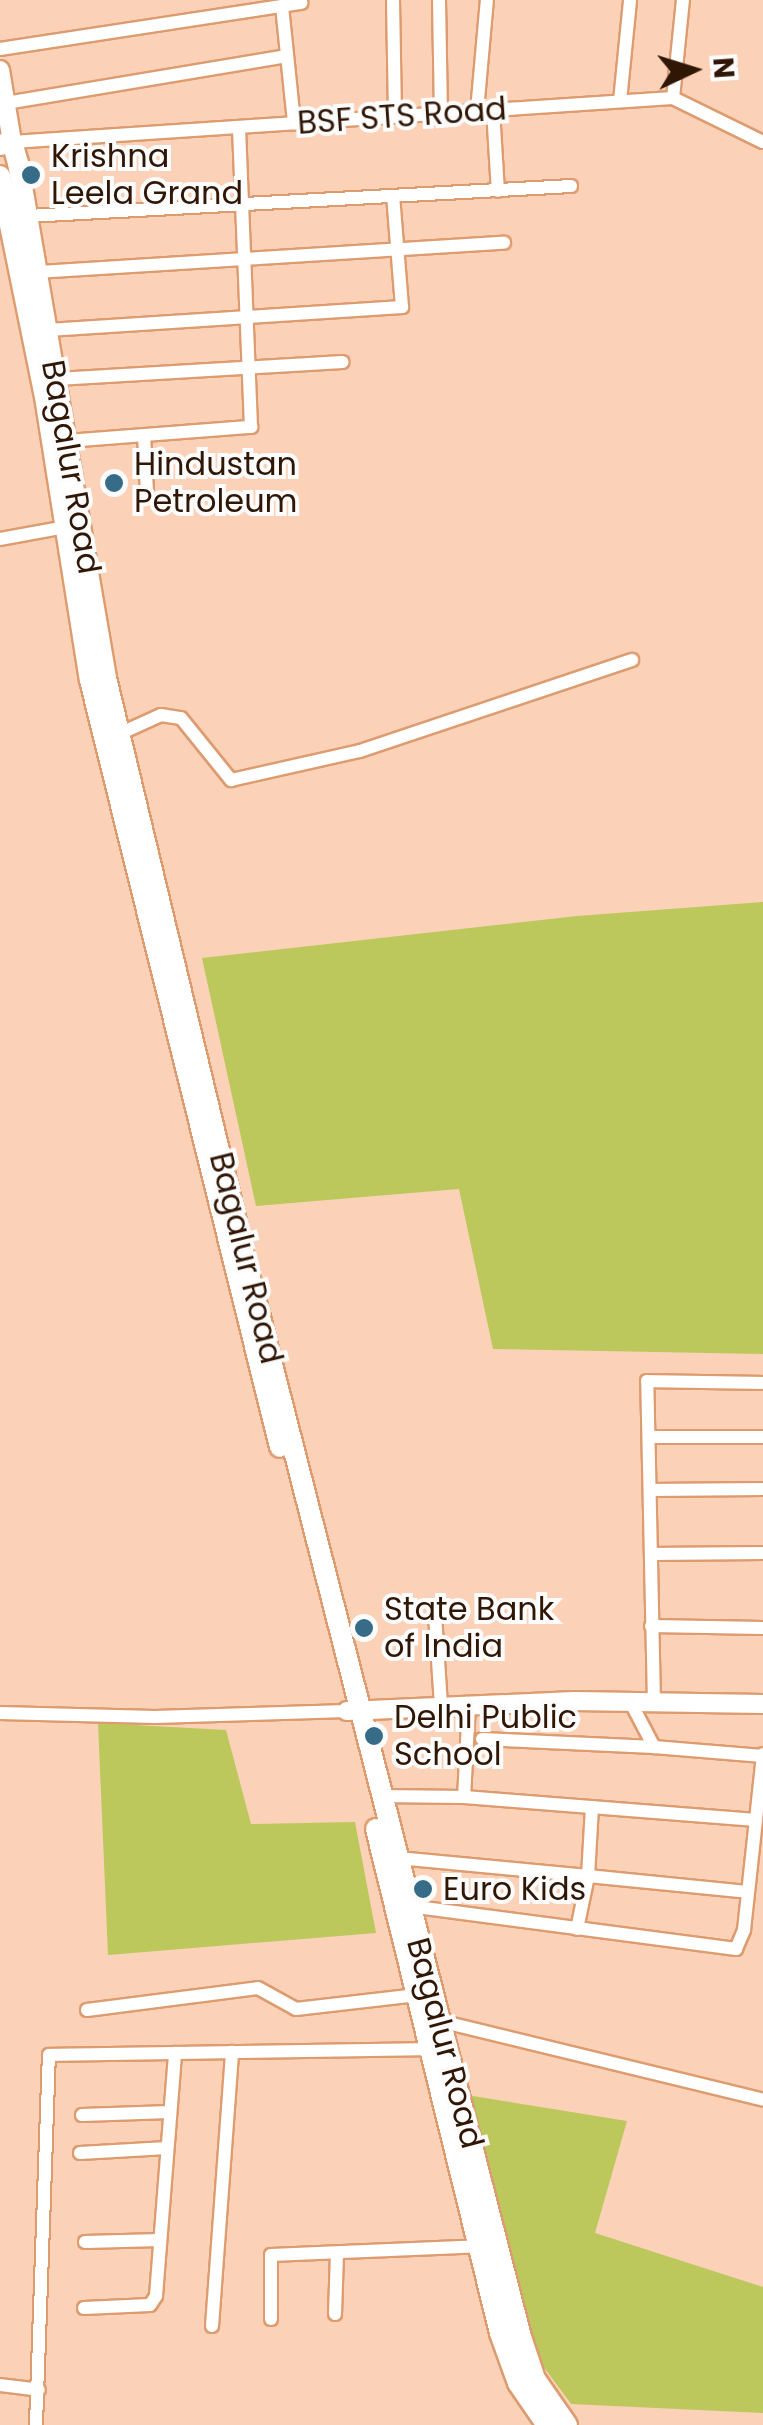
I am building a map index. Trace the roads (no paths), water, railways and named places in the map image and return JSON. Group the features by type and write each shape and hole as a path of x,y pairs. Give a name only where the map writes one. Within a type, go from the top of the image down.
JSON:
{"main road":[{"name":"Bagalur Road","path":"15,144 9,165 28,216 119,734 237,1260"},
{"name":"Bagalur Road","path":"0,176 112,777 353,1710 417,1994 431,2021 430,2050 487,2246 535,2379 567,2425"},
{"name":"Bagalur Road","path":"353,1710 398,1858 431,2021 518,2383 547,2425"}],"street":[{"path":"393,0 395,116"},
{"path":"440,0 441,113"},
{"path":"477,111 487,0"},
{"path":"620,101 630,0"},
{"path":"673,98 683,0"},
{"path":"0,49 302,3"},
{"path":"282,6 294,123"},
{"path":"6,103 286,56"},
{"name":"Bagalur Road","path":"0,70 15,144"},
{"name":"BSF STS Road","path":"15,144 673,98 763,142"},
{"path":"493,110 498,191"},
{"path":"67,441 250,427 240,127"},
{"path":"28,216 571,186"},
{"path":"48,330 402,306 394,196"},
{"path":"38,272 504,244"},
{"path":"56,380 342,362"},
{"path":"144,435 147,493"},
{"path":"0,539 66,527"},
{"path":"119,734 161,715 181,718 231,780 360,751 632,660"},
{"path":"654,1704 647,1381 763,1383"},
{"path":"650,1436 763,1438"},
{"path":"650,1490 763,1489"},
{"path":"651,1554 763,1553"},
{"path":"435,1615 441,1706"},
{"path":"652,1626 763,1628"},
{"path":"631,1703 654,1747"},
{"path":"0,1713 156,1717 470,1705 763,1704"},
{"path":"464,1797 470,1705"},
{"path":"409,1906 736,1949 742,1944 763,1755 482,1739"},
{"path":"380,1796 464,1797 756,1820"},
{"path":"577,1929 588,1876 592,1807"},
{"path":"398,1858 747,1892"},
{"path":"87,2010 258,1988 296,2009 417,1994"},
{"path":"431,2021 763,2100"},
{"path":"36,2425 49,2055 430,2050"},
{"path":"212,2326 232,2052"},
{"path":"84,2308 150,2304 160,2240 175,2053"},
{"path":"82,2115 170,2112"},
{"path":"80,2153 168,2148"},
{"path":"84,2242 160,2240"},
{"path":"270,2319 271,2256 487,2246"},
{"path":"335,2314 337,2255"},
{"path":"0,2385 39,2390"}],"place":[{"name":"Krishna Leela Grand","path":"31,175"},
{"name":"Hindustan Petroleum","path":"114,483"},
{"name":"State Bank of India","path":"364,1628"},
{"name":"Delhi Public School","path":"374,1736"},
{"name":"Euro Kids","path":"423,1889"}]}
